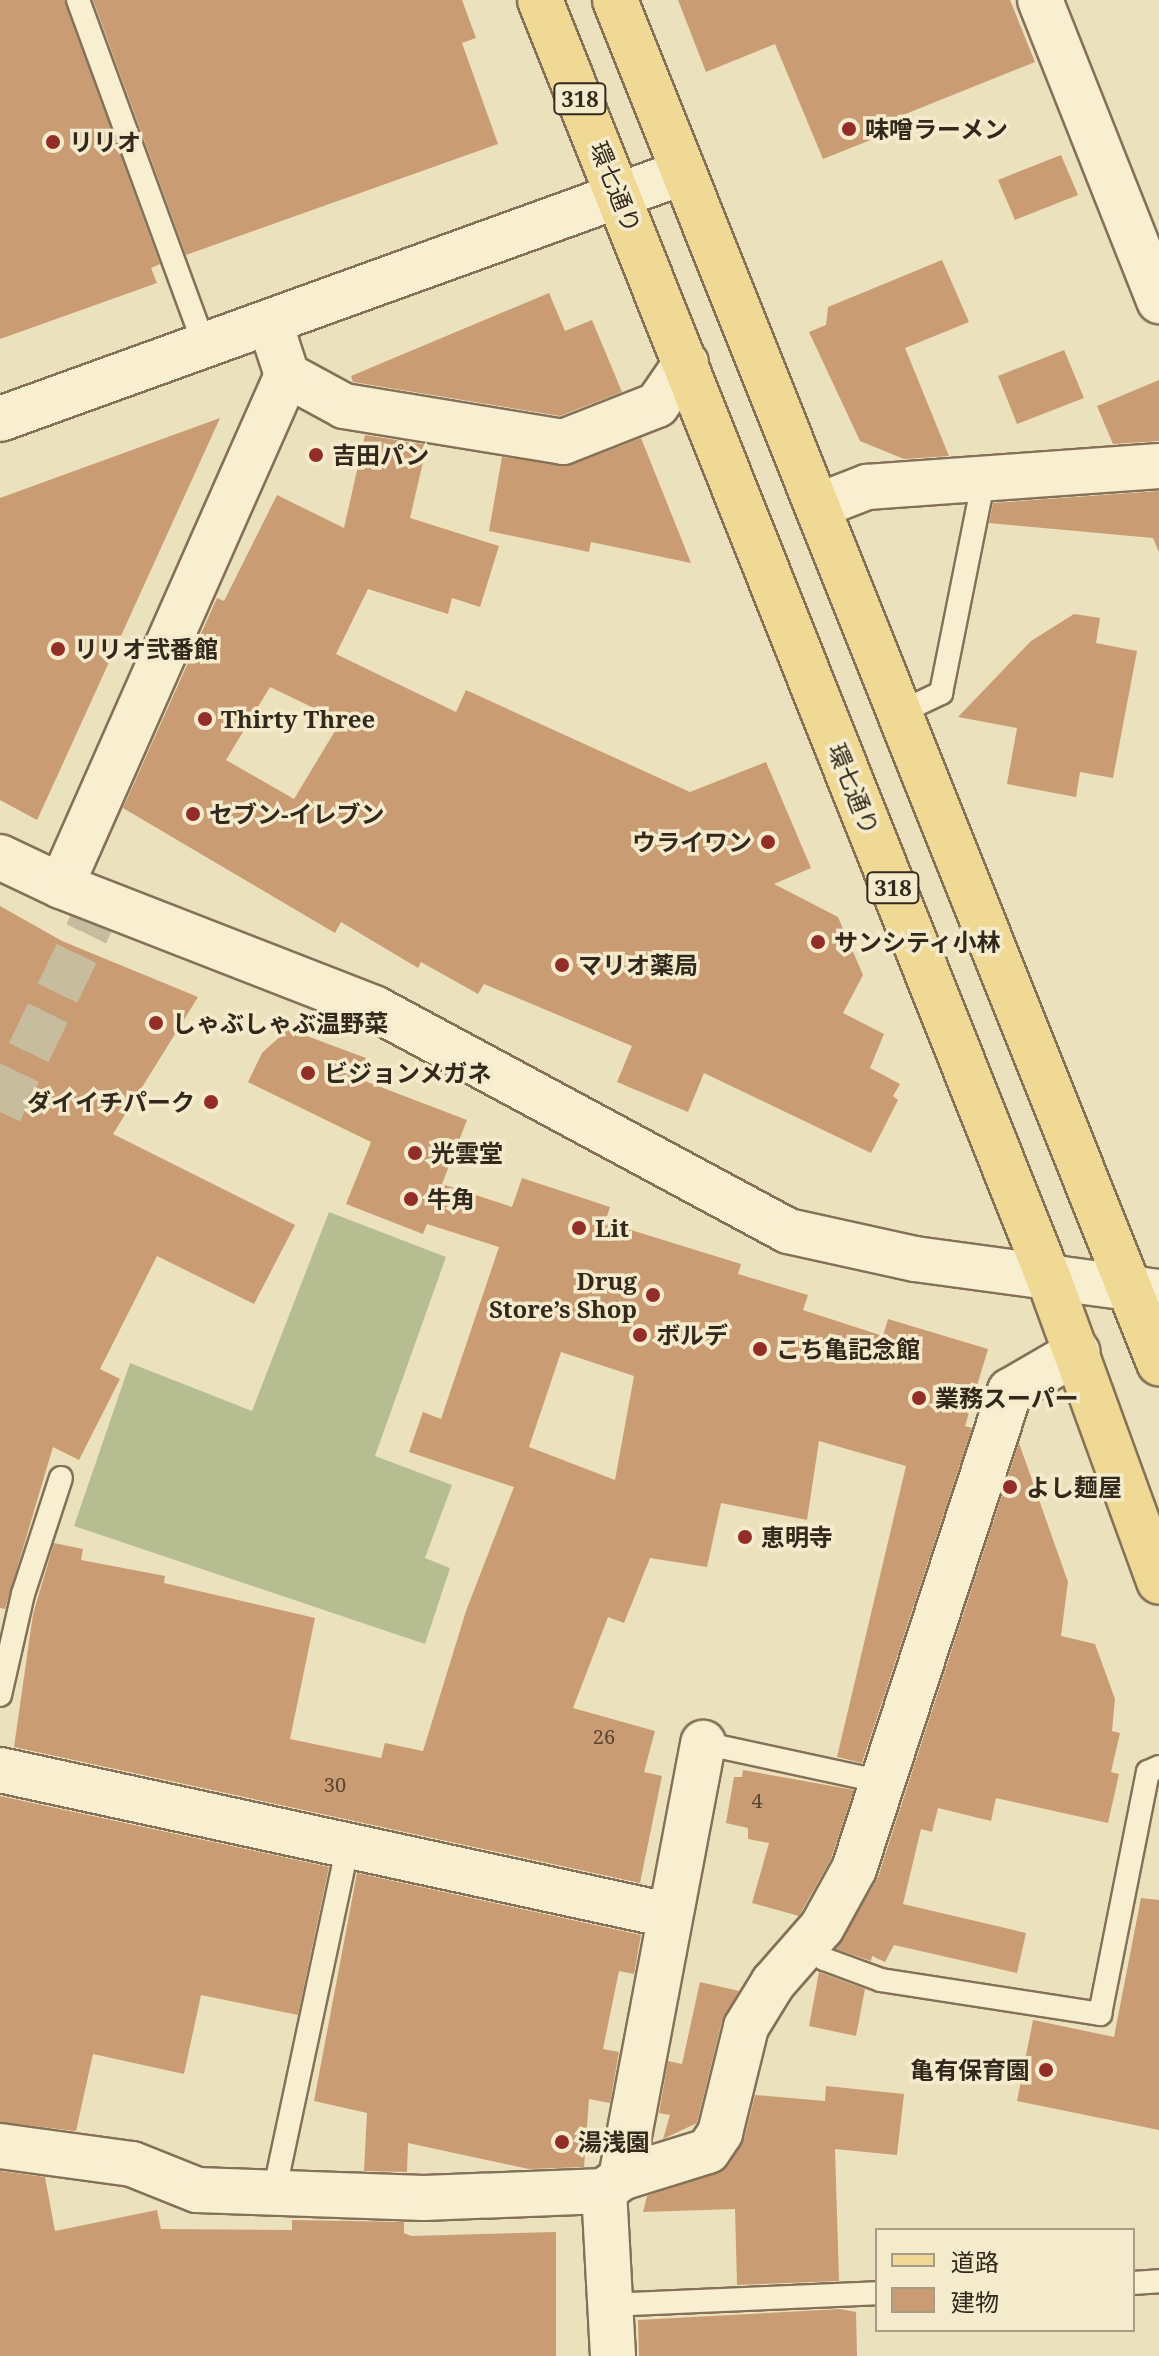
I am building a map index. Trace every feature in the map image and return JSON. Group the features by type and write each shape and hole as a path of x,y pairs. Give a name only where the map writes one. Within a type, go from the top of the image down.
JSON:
{"main road":[{"name":"環七通り","path":"540,0 1049,1279 1159,1582"},
{"name":"318","path":"615,0 681,173 899,713 1144,1291 1159,1363"}],"street":[{"path":"1040,0 1159,301"},
{"path":"0,419 620,198 681,173"},
{"path":"61,886 287,375 270,323"},
{"path":"287,375 344,406 563,442 657,405 686,363"},
{"path":"818,506 867,487 1159,466"},
{"path":"0,857 61,886 374,1008 788,1231 915,1259 1144,1291"},
{"path":"0,2146 132,2164 197,2190 424,2198 612,2184 708,2151 720,2133 746,2027 807,1944 854,1869 1010,1391 1077,1352"},
{"path":"613,2356 607,2305 612,2184 703,1743"},
{"path":"0,1770 668,1915"}],"lane":[{"path":"78,0 205,347"},
{"path":"899,713 941,693 984,477"},
{"path":"0,1695 23,1594 61,1478"},
{"path":"703,1743 884,1782"},
{"path":"807,1944 824,1959 881,1980 1100,2014 1148,1772 1159,1767"},
{"path":"274,2193 348,1846"},
{"path":"1135,2283 1159,2281"},
{"path":"607,2305 875,2293"}],"green space":[{"path":"329,1212 446,1257 375,1456 452,1485 425,1558 450,1568 425,1644 74,1526 130,1363 252,1411"}],"building":[{"name":"リリオ","path":"0,0 64,0 160,264 151,268 157,283 0,339"},
{"path":"93,0 462,0 476,38 462,43 498,144 186,255"},
{"path":"678,0 1010,0 1035,62 888,121 893,131 823,159 775,44 706,72"},
{"path":"1061,155 1078,195 1015,220 998,180"},
{"path":"942,260 969,322 905,348 949,456 904,459 860,441 809,332 826,325 828,307"},
{"path":"549,293 565,331 592,320 622,392 560,416 353,382 351,376"},
{"path":"1064,350 1084,398 1017,424 998,376"},
{"path":"1159,380 1159,441 1113,444 1097,406"},
{"name":"リリオ弐番館","path":"220,418 37,820 0,800 0,498"},
{"path":"365,435 427,445 410,518 499,546 480,607 452,598 448,614 368,589 336,654 456,712 466,690 690,792 766,762 811,868 774,884 838,917 863,975 843,1013 884,1034 870,1068 900,1084 893,1096 898,1100 871,1153 704,1073 688,1112 617,1082 632,1046 484,984 478,994 421,962 418,968 341,922 335,933 123,808 217,598 224,601 277,495 344,528","holes":["270,687 341,721 294,799 226,760"]},
{"path":"641,438 691,563 591,542 589,552 489,531 502,457 571,465"},
{"path":"1159,491 1159,552 1153,538 989,523 993,503"},
{"path":"1074,614 1100,618 1096,643 1137,651 1113,778 1080,772 1076,797 1007,784 1017,728 958,717 1031,641"},
{"path":"0,906 62,941 198,997 113,1134 295,1225 254,1304 157,1256 100,1369 120,1379 79,1460 53,1447 5,1609 0,1608"},
{"path":"288,1029 366,1058 357,1078 467,1120 442,1184 512,1207 522,1178 610,1207 605,1222 741,1264 738,1274 808,1295 803,1310 883,1336 888,1319 988,1349 965,1426 972,1428 862,1763 837,1757 906,1466 819,1441 807,1520 721,1503 707,1567 650,1558 624,1623 608,1617 573,1708 655,1731 644,1772 662,1776 640,1883 14,1747 33,1614 54,1543 83,1549 81,1560 165,1576 164,1583 315,1618 290,1739 381,1758 385,1743 423,1751 466,1611 514,1487 409,1452 423,1412 441,1419 499,1247 427,1224 423,1234 346,1204 371,1142 248,1082 262,1053","holes":["561,1352 634,1376 615,1480 529,1447"]},
{"path":"1019,1443 1068,1582 1061,1636 1095,1644 1115,1699 1112,1731 1120,1733 1111,1772 1119,1774 1108,1823 996,1798 991,1821 938,1808 932,1832 921,1829 903,1904 1026,1933 1017,1973 894,1945 885,1962 872,1956 871,1961 836,1949 878,1877"},
{"path":"743,1770 854,1790 831,1859 799,1916 752,1903 769,1843 748,1839 748,1828 726,1823 734,1777 742,1777"},
{"path":"0,1796 329,1867 298,2015 201,1995 184,2074 93,2054 76,2131 0,2122"},
{"path":"357,1873 641,1935 634,1974 619,1971 603,2049 619,2052 610,2103 589,2099 584,2167 529,2169 408,2143 407,2172 364,2171 367,2113 314,2101"},
{"path":"1141,1898 1159,1900 1159,2130 1017,2101 1033,2020 1114,2037"},
{"path":"819,1972 865,1989 856,2036 809,2026"},
{"path":"700,1982 739,1991 722,2021 697,2123 663,2139 670,2115 659,2113 668,2061 682,2064"},
{"path":"826,2086 904,2094 897,2155 835,2149 839,2281 737,2285 735,2209 643,2212 647,2196 728,2166 744,2139 755,2095 825,2101"},
{"path":"0,2171 45,2177 55,2231 157,2210 161,2229 292,2230 292,2220 404,2222 404,2233 411,2236 556,2232 556,2356 0,2356"},
{"path":"840,2309 856,2312 857,2356 639,2356 638,2320"}],"tunnel":[{"path":"0,1112 100,905"}],"place":[{"name":"味噌ラーメン","path":"849,129"},
{"name":"リリオ","path":"53,142"},
{"name":"吉田パン","path":"316,455"},
{"name":"リリオ弐番館","path":"58,649"},
{"name":"Thirty Three","path":"205,719"},
{"name":"セブン-イレブン","path":"193,814"},
{"name":"ウライワン","path":"768,842"},
{"name":"サンシティ小林","path":"818,942"},
{"name":"マリオ薬局","path":"562,965"},
{"name":"しゃぶしゃぶ温野菜","path":"156,1023"},
{"name":"ビジョンメガネ","path":"308,1073"},
{"name":"ダイイチパーク","path":"211,1102"},
{"name":"光雲堂","path":"415,1153"},
{"name":"牛角","path":"411,1199"},
{"name":"Lit","path":"579,1228"},
{"name":"Drug Store’s Shop","path":"653,1295"},
{"name":"ボルデ","path":"640,1335"},
{"name":"こち亀記念館","path":"760,1349"},
{"name":"業務スーパー","path":"919,1398"},
{"name":"よし麺屋","path":"1010,1487"},
{"name":"恵明寺","path":"745,1537"},
{"name":"亀有保育園","path":"1046,2070"},
{"name":"湯浅園","path":"562,2142"}]}
